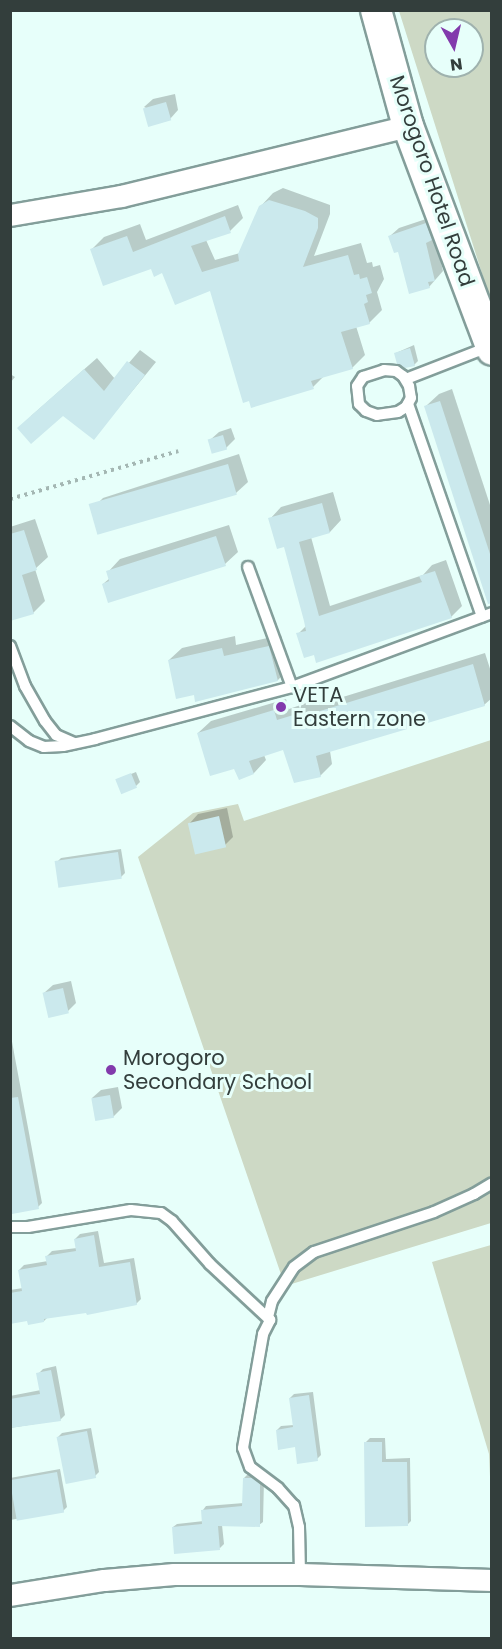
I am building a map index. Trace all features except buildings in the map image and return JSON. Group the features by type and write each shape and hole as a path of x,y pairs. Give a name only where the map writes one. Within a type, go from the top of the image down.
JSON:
{"street":[{"name":"Morogoro Hotel Road","path":"376,10 408,126 491,348"},
{"path":"10,215 121,196 408,126"},
{"path":"10,1595 104,1581 174,1574 300,1574 492,1580"}],"lane":[{"path":"406,379 491,348"},
{"path":"393,371 406,379 411,395 408,404 398,412 377,416 362,408 356,394 359,380 374,372 393,371"},
{"path":"10,726 29,741 44,747 63,746 95,739 292,687 487,615 408,404"},
{"path":"248,567 292,687"},
{"path":"10,646 29,696 52,731 73,743 95,739"},
{"path":"300,1574 299,1527 294,1506 278,1488 250,1467 243,1448 263,1334 270,1320 268,1317 272,1301 285,1278 298,1263 314,1252 434,1212 492,1183"},
{"path":"10,1227 28,1227 132,1210 161,1213 172,1221 210,1264 270,1320"}],"path":[{"path":"10,499 178,451"}],"green space":[{"path":"399,11 491,11 491,302"},
{"path":"491,740 491,1223 285,1286 138,857 193,813 238,804 244,821"},
{"path":"492,1245 491,1500 489,1454 432,1262"}],"place":[{"name":"VETA Eastern zone","path":"281,707"},
{"name":"Morogoro Secondary School","path":"111,1070"}]}
